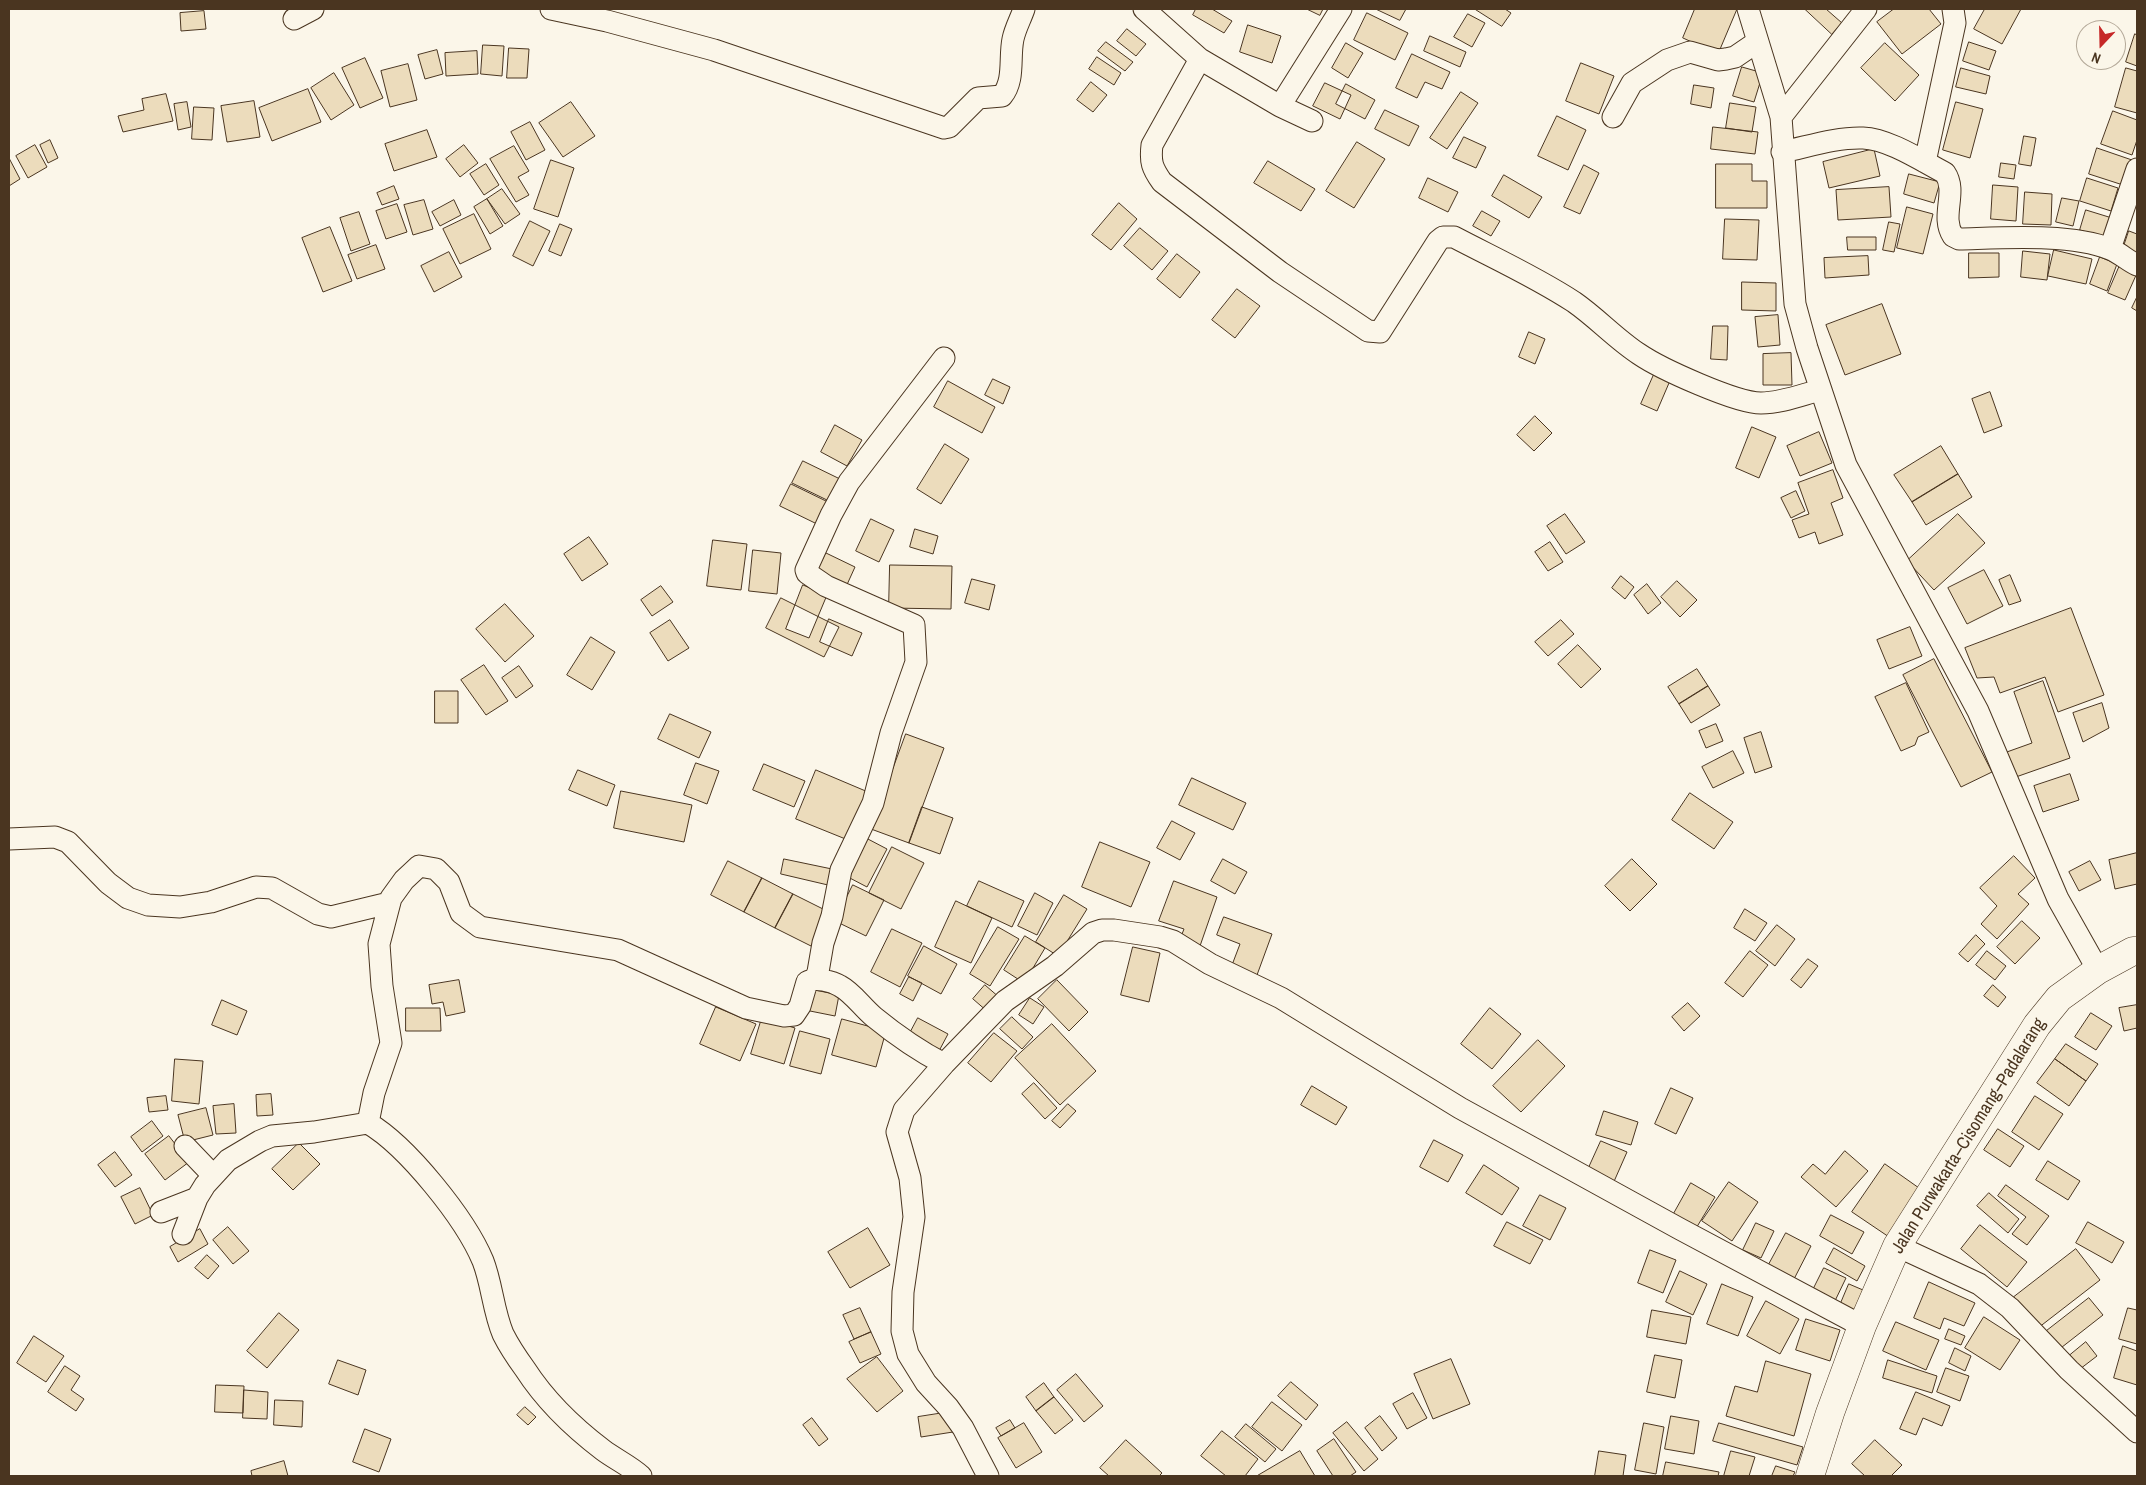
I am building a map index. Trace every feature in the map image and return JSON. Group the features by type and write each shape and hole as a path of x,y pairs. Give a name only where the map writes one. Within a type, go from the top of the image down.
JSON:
{"highway":[{"name":"Jalan Purwakarta–Cisomang–Padalarang","path":"1810,1476 1830,1413 1862,1326 1897,1246 2037,1025 2059,998 2098,970 2132,951 2137,951"}],"street":[{"path":"294,19 313,9"},
{"path":"551,9 606,21 714,50 944,128 949,127 978,98 1002,96 1006,91 1010,82 1013,38 1024,9"},
{"path":"1144,9 1200,59 1280,106 1312,121"},
{"path":"1280,106 1341,9"},
{"path":"1748,9 1781,117 1782,152 1795,304 1820,390 1846,465 1978,711 2058,899 2098,970"},
{"path":"1781,117 1866,9"},
{"path":"1925,162 1955,23 1953,9"},
{"path":"1613,117 1632,83 1667,60 1690,52 1718,60 1726,59 1735,57 1757,42"},
{"path":"1200,59 1152,145 1150,159 1152,168 1162,182 1280,272 1368,331 1380,332 1438,241 1444,237 1454,237 1568,298 1639,354 1667,370 1735,398 1759,403 1777,402 1820,390"},
{"path":"1782,152 1863,138 1884,143 1945,172 1950,180 1948,220 1953,236 1959,239 2022,238 2082,242 2110,249 2137,265"},
{"path":"2110,249 2137,168"},
{"path":"815,979 818,972 822,943 832,916 841,870 874,803 891,733 916,662 916,642 914,625 826,586 807,573 806,570 848,482 944,358"},
{"path":"9,839 54,837 68,842 108,882 128,898 148,905 180,907 211,902 256,886 272,888 318,914 331,916 389,904"},
{"path":"358,1125 374,1093 391,1043 382,986 379,944 389,904 404,880 419,866 436,869 449,882 461,913 480,927 618,950 746,1008 784,1016 794,1015 800,1006 807,982 815,979 838,985 848,991 873,1016 906,1042 944,1064"},
{"path":"988,1476 963,1428 948,1407 926,1383 908,1354 902,1331 903,1292 914,1217 910,1178 897,1132 904,1110 944,1064 1005,1001 1055,966 1093,933 1102,930 1160,937 1174,941 1216,967 1281,998 1460,1108 1680,1230 1862,1326"},
{"path":"183,1234 197,1198 212,1177 228,1160 260,1141 272,1136 358,1125 384,1132 420,1169 443,1197 470,1238 483,1262 503,1334 525,1370 568,1420 603,1450 640,1476"},
{"path":"185,1146 212,1177"},
{"path":"161,1212 197,1198"},
{"path":"1897,1246 1979,1284 2003,1302 2069,1370 2137,1432"}],"building":[{"path":"1196,9 1212,9 1232,21 1224,33 1193,15"},
{"path":"1307,9 1323,9 1320,15"},
{"path":"1376,9 1406,9 1400,20"},
{"path":"1475,9 1505,9 1511,13 1502,26"},
{"path":"1695,9 1737,9 1718,54 1683,38"},
{"path":"1805,9 1826,9 1842,23 1832,34"},
{"path":"1894,9 1929,9 1941,24 1902,54 1877,22"},
{"path":"1985,9 2021,9 2002,44 1974,29"},
{"path":"204,11 206,29 181,31 180,13"},
{"path":"1367,13 1408,33 1395,60 1354,40"},
{"path":"1468,14 1485,23 1472,47 1454,37"},
{"path":"1248,25 1281,36 1272,63 1240,52"},
{"path":"1127,29 1146,44 1136,56 1117,41"},
{"path":"2135,34 2137,35 2137,66 2126,62"},
{"path":"1430,36 1466,52 1460,67 1424,51"},
{"path":"1106,42 1133,62 1125,71 1098,51"},
{"path":"1969,42 1996,51 1989,70 1963,61"},
{"path":"1346,43 1363,53 1348,78 1332,68"},
{"path":"1885,43 1919,75 1895,101 1861,68"},
{"path":"483,45 504,46 502,76 481,74"},
{"path":"509,48 529,49 527,78 507,78"},
{"path":"437,50 443,74 425,79 418,55"},
{"path":"477,51 478,74 446,76 445,53"},
{"path":"1412,54 1450,72 1442,89 1425,82 1417,98 1396,88"},
{"path":"1097,57 1121,73 1114,85 1089,69"},
{"path":"365,58 383,98 360,108 342,68"},
{"path":"1581,63 1614,76 1599,114 1566,101"},
{"path":"408,64 417,100 390,107 381,71"},
{"path":"1742,67 1763,73 1754,102 1733,96"},
{"path":"1961,68 1990,76 1986,94 1956,87"},
{"path":"2126,68 2137,71 2137,113 2115,107"},
{"path":"334,73 354,105 331,120 311,88"},
{"path":"1091,82 1107,95 1093,112 1077,100"},
{"path":"1325,83 1351,95 1340,119 1313,106"},
{"path":"1346,84 1375,100 1365,119 1336,104"},
{"path":"1694,85 1714,88 1711,108 1691,104"},
{"path":"308,89 321,122 272,141 259,108"},
{"path":"1461,92 1478,103 1447,149 1430,138"},
{"path":"166,94 173,121 123,132 118,116 144,110 142,99"},
{"path":"254,101 260,137 227,142 221,106"},
{"path":"187,102 191,127 178,130 174,104"},
{"path":"571,102 595,136 563,157 539,123"},
{"path":"1956,102 1983,109 1970,158 1943,150"},
{"path":"1730,103 1756,107 1752,132 1726,128"},
{"path":"194,107 214,108 212,140 192,139"},
{"path":"1385,110 1419,126 1409,146 1375,129"},
{"path":"2113,111 2137,120 2137,140 2132,155 2101,144"},
{"path":"1557,116 1586,130 1568,170 1538,156"},
{"path":"530,122 545,150 526,160 511,132"},
{"path":"1713,127 1758,132 1755,154 1711,149"},
{"path":"427,130 437,157 394,171 385,144"},
{"path":"2024,136 2036,138 2031,166 2019,164"},
{"path":"1464,137 1486,147 1476,168 1453,158"},
{"path":"50,140 58,158 48,163 40,145"},
{"path":"1357,142 1385,159 1354,208 1326,191"},
{"path":"35,145 47,167 28,178 16,156"},
{"path":"464,145 478,163 460,177 446,159"},
{"path":"514,146 529,171 518,177 529,195 516,202 490,159"},
{"path":"2097,148 2132,160 2123,185 2089,174"},
{"path":"1874,149 1880,176 1829,188 1823,162"},
{"path":"9,158 20,179 9,186"},
{"path":"551,160 574,168 558,217 534,209"},
{"path":"1268,161 1315,189 1301,211 1254,183"},
{"path":"2001,163 2016,165 2014,179 1999,177"},
{"path":"486,164 499,185 484,195 470,174"},
{"path":"1716,164 1752,164 1752,181 1767,181 1767,208 1716,208"},
{"path":"1584,165 1599,173 1580,214 1564,207"},
{"path":"1909,174 1940,182 1934,203 1904,194"},
{"path":"1504,175 1542,197 1529,218 1492,196"},
{"path":"1428,178 1458,192 1448,212 1419,198"},
{"path":"2087,178 2118,188 2111,211 2080,201"},
{"path":"1993,185 2018,187 2016,221 1991,219"},
{"path":"394,186 399,199 382,205 377,193"},
{"path":"1889,187 1891,217 1838,220 1836,190"},
{"path":"502,189 520,214 505,224 487,199"},
{"path":"2025,192 2052,194 2051,225 2023,224"},
{"path":"2062,198 2079,201 2073,226 2056,222"},
{"path":"487,199 503,226 490,234 474,207"},
{"path":"424,200 433,229 413,235 404,205"},
{"path":"454,200 461,215 440,226 432,212"},
{"path":"1119,203 1137,219 1111,250 1092,235"},
{"path":"397,204 407,232 386,239 376,211"},
{"path":"1907,207 1933,214 1923,254 1897,248"},
{"path":"2086,210 2112,218 2105,238 2080,230"},
{"path":"1482,211 1500,221 1491,236 1473,226"},
{"path":"359,212 370,244 351,251 340,218"},
{"path":"474,214 491,249 460,264 443,229"},
{"path":"1725,219 1759,220 1757,260 1723,259"},
{"path":"530,221 550,231 533,266 513,256"},
{"path":"1889,222 1900,224 1894,252 1883,250"},
{"path":"560,224 572,229 561,256 549,251"},
{"path":"330,227 352,281 323,292 302,238"},
{"path":"1140,228 1168,251 1152,270 1124,246"},
{"path":"2129,231 2137,234 2137,253 2123,249"},
{"path":"1847,237 1876,237 1876,250 1848,250"},
{"path":"376,245 385,269 357,279 348,255"},
{"path":"2054,250 2092,259 2086,284 2048,276"},
{"path":"2023,251 2050,254 2047,280 2021,277"},
{"path":"449,252 462,277 434,292 421,266"},
{"path":"1969,253 1999,253 1999,277 1969,278"},
{"path":"1177,254 1200,272 1180,298 1157,279"},
{"path":"1868,256 1869,275 1825,278 1824,258"},
{"path":"2100,257 2117,264 2107,291 2090,284"},
{"path":"2120,265 2137,273 2125,300 2108,293"},
{"path":"1742,282 1776,283 1776,311 1742,310"},
{"path":"1237,289 1260,306 1235,338 1212,320"},
{"path":"2137,297 2137,311 2132,308"},
{"path":"1882,304 1901,354 1845,375 1826,325"},
{"path":"1778,315 1780,345 1758,347 1755,317"},
{"path":"1713,326 1728,326 1727,360 1711,359"},
{"path":"1529,332 1545,339 1535,364 1519,357"},
{"path":"1791,353 1792,385 1763,385 1763,354"},
{"path":"1656,370 1672,376 1657,411 1641,404"},
{"path":"993,379 1010,387 1003,404 985,395"},
{"path":"948,381 995,407 982,433 934,407"},
{"path":"1990,392 2002,426 1984,433 1972,399"},
{"path":"1535,416 1552,433 1534,451 1517,435"},
{"path":"835,425 862,440 847,466 821,452"},
{"path":"1752,427 1776,437 1759,478 1736,468"},
{"path":"1819,432 1832,463 1800,476 1787,446"},
{"path":"945,444 969,459 941,504 917,489"},
{"path":"1941,446 1958,474 1912,502 1894,475"},
{"path":"803,461 840,479 829,501 792,483"},
{"path":"1833,470 1843,498 1831,503 1843,535 1819,544 1815,532 1799,538 1792,520 1809,514 1798,483"},
{"path":"1958,474 1972,497 1926,525 1912,502"},
{"path":"791,484 828,502 817,524 780,506"},
{"path":"1796,491 1805,511 1791,518 1781,498"},
{"path":"1565,514 1585,542 1566,554 1547,526"},
{"path":"1958,514 1985,543 1934,590 1907,561"},
{"path":"871,519 894,530 879,562 856,551"},
{"path":"915,529 938,536 933,554 910,547"},
{"path":"589,537 608,564 582,581 564,554"},
{"path":"713,540 747,544 741,590 707,586"},
{"path":"1550,542 1563,562 1548,571 1535,552"},
{"path":"753,550 781,553 777,594 749,591"},
{"path":"826,553 855,567 845,589 815,575"},
{"path":"890,565 952,566 951,609 889,608"},
{"path":"1984,570 2003,606 1967,624 1948,588"},
{"path":"2010,575 2021,601 2009,605 1999,580"},
{"path":"1621,576 1634,587 1625,599 1612,588"},
{"path":"972,579 995,585 989,610 965,603"},
{"path":"1677,581 1697,600 1680,617 1661,597"},
{"path":"1647,584 1661,603 1648,614 1634,595"},
{"path":"803,585 827,595 809,638 786,629"},
{"path":"661,586 673,602 652,616 641,600"},
{"path":"781,598 839,627 824,657 766,628"},
{"path":"505,604 534,636 505,662 476,629"},
{"path":"2071,608 2104,695 2058,712 2045,677 2000,693 1994,677 1977,678 1965,648"},
{"path":"829,619 862,633 852,656 820,642"},
{"path":"670,620 689,648 668,661 650,633"},
{"path":"1561,620 1574,634 1548,656 1535,642"},
{"path":"1910,627 1922,656 1889,669 1877,640"},
{"path":"591,637 615,652 592,690 567,675"},
{"path":"1578,645 1601,669 1581,688 1558,664"},
{"path":"1934,659 1992,772 1961,787 1903,675"},
{"path":"484,665 508,701 486,715 461,680"},
{"path":"519,666 533,686 516,698 502,678"},
{"path":"1697,669 1708,686 1679,704 1668,687"},
{"path":"2043,681 2070,758 2013,778 2004,753 2032,743 2014,692"},
{"path":"1906,683 1929,732 1918,737 1915,745 1901,751 1875,697"},
{"path":"1708,686 1720,705 1691,723 1679,704"},
{"path":"435,691 458,691 458,723 435,723"},
{"path":"2102,703 2109,728 2083,742 2073,713"},
{"path":"670,714 711,732 699,758 658,739"},
{"path":"1716,724 1723,741 1706,748 1699,731"},
{"path":"1761,732 1772,767 1755,773 1744,738"},
{"path":"906,734 944,748 909,843 871,829"},
{"path":"1733,751 1744,773 1713,788 1702,767"},
{"path":"696,763 719,771 707,804 684,795"},
{"path":"764,764 805,781 794,807 753,790"},
{"path":"578,770 615,785 607,806 569,790"},
{"path":"816,770 868,792 848,840 796,819"},
{"path":"2070,774 2079,800 2043,812 2034,786"},
{"path":"1192,778 1246,803 1233,830 1179,805"},
{"path":"621,791 692,805 684,842 614,828"},
{"path":"1690,793 1733,822 1714,849 1672,820"},
{"path":"922,807 953,818 940,854 909,843"},
{"path":"1172,821 1195,833 1180,860 1157,848"},
{"path":"866,838 887,849 867,887 846,876"},
{"path":"1100,842 1150,862 1131,907 1082,887"},
{"path":"892,847 924,863 901,909 869,893"},
{"path":"2137,853 2137,884 2115,889 2109,860"},
{"path":"2014,856 2035,878 2018,894 2029,904 1997,939 1981,924 1997,906 1980,888"},
{"path":"784,859 832,869 828,885 781,874"},
{"path":"1223,859 1247,872 1235,894 1211,881"},
{"path":"1632,859 1657,884 1630,911 1605,886"},
{"path":"728,861 762,878 744,912 711,895"},
{"path":"2090,861 2101,880 2079,891 2069,872"},
{"path":"762,878 793,894 775,928 744,912"},
{"path":"979,881 1024,901 1012,927 967,906"},
{"path":"1174,881 1217,897 1200,946 1180,939 1184,929 1159,921"},
{"path":"853,885 884,900 866,936 835,921"},
{"path":"1035,893 1053,903 1037,935 1018,926"},
{"path":"793,894 829,912 811,946 775,928"},
{"path":"1064,895 1087,909 1058,956 1036,942"},
{"path":"956,901 992,918 971,963 935,947"},
{"path":"1745,909 1767,923 1755,941 1734,928"},
{"path":"1224,917 1272,934 1257,975 1232,965 1240,944 1217,935"},
{"path":"2022,921 2040,938 2015,964 1997,947"},
{"path":"1777,925 1795,939 1775,966 1756,951"},
{"path":"998,927 1019,939 990,986 970,974"},
{"path":"892,929 922,943 900,987 871,972"},
{"path":"1976,935 1985,944 1968,962 1959,954"},
{"path":"1025,936 1045,948 1024,983 1004,970"},
{"path":"924,946 957,964 941,994 908,976"},
{"path":"1133,947 1160,953 1149,1002 1121,995"},
{"path":"1750,951 1768,965 1743,997 1725,983"},
{"path":"1987,951 2006,966 1995,980 1976,965"},
{"path":"1808,959 1818,966 1801,988 1791,980"},
{"path":"909,977 922,983 913,1001 900,994"},
{"path":"459,980 465,1012 446,1016 443,1002 432,1004 429,985"},
{"path":"1057,980 1088,1012 1069,1031 1038,999"},
{"path":"985,985 1000,998 988,1012 973,999"},
{"path":"1993,985 2006,997 1998,1007 1984,996"},
{"path":"810,989 839,995 835,1016 805,1010"},
{"path":"1030,998 1044,1007 1033,1024 1019,1015"},
{"path":"222,1000 247,1011 237,1035 212,1025"},
{"path":"1688,1003 1700,1016 1684,1031 1672,1017"},
{"path":"2137,1005 2137,1028 2124,1031 2119,1008"},
{"path":"716,1007 756,1024 740,1061 700,1044"},
{"path":"406,1008 440,1008 441,1031 406,1031"},
{"path":"1490,1008 1521,1034 1492,1069 1461,1044"},
{"path":"2091,1013 2112,1026 2096,1050 2075,1037"},
{"path":"1012,1017 1033,1037 1022,1049 1000,1029"},
{"path":"762,1018 795,1028 784,1064 751,1054"},
{"path":"918,1018 948,1034 939,1051 909,1035"},
{"path":"842,1019 886,1031 876,1067 832,1055"},
{"path":"1052,1024 1096,1071 1060,1105 1015,1058"},
{"path":"800,1031 830,1039 821,1074 790,1066"},
{"path":"994,1033 1017,1051 991,1082 968,1063"},
{"path":"1538,1040 1565,1066 1521,1112 1493,1086"},
{"path":"2066,1044 2098,1064 2086,1081 2055,1059"},
{"path":"175,1059 203,1061 199,1104 172,1101"},
{"path":"2055,1059 2086,1081 2069,1106 2037,1083"},
{"path":"1034,1083 1057,1108 1045,1119 1022,1094"},
{"path":"1312,1086 1347,1107 1336,1125 1301,1105"},
{"path":"1671,1088 1693,1098 1676,1134 1655,1124"},
{"path":"271,1094 273,1115 257,1116 256,1095"},
{"path":"166,1096 168,1110 149,1112 147,1098"},
{"path":"2035,1096 2063,1114 2039,1150 2012,1132"},
{"path":"234,1104 236,1133 216,1134 213,1106"},
{"path":"1068,1104 1076,1111 1060,1128 1052,1121"},
{"path":"206,1108 213,1135 185,1142 178,1115"},
{"path":"1604,1111 1638,1122 1631,1145 1596,1135"},
{"path":"152,1121 163,1136 142,1152 131,1137"},
{"path":"1998,1129 2024,1146 2010,1167 1984,1150"},
{"path":"169,1136 189,1162 165,1180 145,1154"},
{"path":"1434,1140 1463,1155 1448,1182 1420,1167"},
{"path":"1601,1141 1627,1152 1612,1186 1586,1174"},
{"path":"299,1143 320,1164 293,1190 272,1169"},
{"path":"1845,1151 1868,1171 1836,1207 1801,1177 1813,1164 1825,1174"},
{"path":"115,1152 132,1175 115,1187 98,1165"},
{"path":"2048,1161 2080,1181 2068,1200 2036,1180"},
{"path":"1885,1164 1919,1188 1892,1239 1852,1212"},
{"path":"1484,1165 1519,1188 1502,1215 1466,1193"},
{"path":"1729,1182 1758,1202 1732,1241 1702,1221"},
{"path":"1691,1183 1715,1197 1695,1230 1672,1217"},
{"path":"2006,1185 2049,1216 2027,1245 2012,1234 2026,1217 1998,1196"},
{"path":"140,1188 153,1215 135,1224 121,1197"},
{"path":"1989,1193 2019,1219 2008,1233 1977,1206"},
{"path":"1540,1195 1566,1208 1550,1240 1523,1226"},
{"path":"1831,1215 1864,1232 1852,1254 1820,1236"},
{"path":"1507,1222 1543,1240 1530,1264 1494,1246"},
{"path":"2088,1222 2124,1242 2112,1263 2076,1243"},
{"path":"1756,1223 1774,1231 1761,1258 1743,1250"},
{"path":"1980,1225 2027,1262 2007,1287 1961,1249"},
{"path":"228,1227 249,1251 233,1264 213,1240"},
{"path":"868,1228 890,1265 850,1288 828,1252"},
{"path":"200,1229 208,1244 178,1262 170,1247"},
{"path":"1786,1233 1811,1246 1793,1281 1767,1268"},
{"path":"1834,1248 1865,1266 1857,1281 1826,1263"},
{"path":"2076,1249 2100,1280 2038,1328 2014,1297"},
{"path":"1650,1250 1676,1260 1663,1293 1638,1283"},
{"path":"207,1255 219,1266 208,1279 195,1268"},
{"path":"1824,1268 1846,1278 1833,1305 1811,1294"},
{"path":"1680,1271 1707,1284 1693,1315 1666,1302"},
{"path":"1929,1282 1975,1303 1964,1326 1944,1318 1940,1329 1914,1318"},
{"path":"1722,1284 1753,1297 1738,1336 1707,1324"},
{"path":"1849,1284 1863,1290 1853,1315 1838,1310"},
{"path":"2089,1298 2103,1315 2057,1351 2044,1333"},
{"path":"1766,1301 1799,1319 1780,1354 1747,1336"},
{"path":"860,1308 871,1332 854,1339 843,1315"},
{"path":"2128,1308 2137,1310 2137,1344 2119,1339"},
{"path":"1652,1310 1691,1317 1686,1344 1647,1337"},
{"path":"279,1313 299,1330 267,1368 247,1351"},
{"path":"1984,1317 2020,1340 2000,1370 1965,1348"},
{"path":"1806,1319 1840,1330 1830,1361 1796,1350"},
{"path":"1896,1322 1939,1340 1926,1370 1883,1351"},
{"path":"1949,1329 1965,1336 1961,1345 1945,1339"},
{"path":"871,1332 881,1354 860,1363 849,1342"},
{"path":"34,1336 64,1356 46,1382 17,1363"},
{"path":"2086,1342 2097,1356 2080,1369 2069,1356"},
{"path":"2123,1346 2137,1351 2137,1385 2114,1378"},
{"path":"1955,1348 1971,1356 1965,1371 1949,1363"},
{"path":"1655,1355 1682,1360 1675,1398 1647,1392"},
{"path":"877,1357 903,1391 877,1412 847,1379"},
{"path":"1451,1359 1470,1404 1433,1419 1414,1374"},
{"path":"338,1360 366,1370 358,1395 329,1384"},
{"path":"1888,1360 1937,1376 1932,1393 1883,1378"},
{"path":"1766,1361 1811,1374 1794,1436 1726,1416 1735,1386 1757,1392"},
{"path":"65,1366 80,1376 71,1390 84,1399 76,1411 48,1392"},
{"path":"1946,1368 1969,1376 1960,1401 1937,1392"},
{"path":"1076,1374 1103,1406 1084,1422 1057,1390"},
{"path":"1291,1382 1318,1405 1306,1420 1278,1396"},
{"path":"1044,1383 1054,1397 1036,1411 1026,1397"},
{"path":"216,1385 244,1386 243,1413 215,1412"},
{"path":"244,1390 268,1392 267,1419 243,1418"},
{"path":"1916,1392 1950,1406 1942,1426 1923,1418 1916,1435 1900,1429"},
{"path":"1413,1393 1427,1418 1407,1429 1393,1404"},
{"path":"1054,1397 1073,1420 1055,1434 1036,1411"},
{"path":"275,1400 303,1401 302,1427 274,1425"},
{"path":"1272,1402 1302,1425 1282,1451 1252,1427"},
{"path":"525,1407 536,1417 528,1425 517,1415"},
{"path":"950,1412 953,1432 921,1437 918,1417"},
{"path":"1380,1416 1397,1438 1382,1451 1365,1428"},
{"path":"1671,1416 1699,1421 1694,1454 1665,1449"},
{"path":"812,1418 828,1439 819,1446 803,1425"},
{"path":"1010,1420 1015,1428 1001,1436 996,1428"},
{"path":"1347,1422 1378,1459 1364,1471 1333,1433"},
{"path":"1024,1423 1042,1452 1016,1468 998,1438"},
{"path":"1644,1423 1664,1427 1656,1474 1635,1470"},
{"path":"1719,1423 1803,1447 1797,1465 1713,1441"},
{"path":"1246,1424 1276,1449 1265,1462 1235,1437"},
{"path":"365,1429 391,1439 379,1472 353,1462"},
{"path":"1222,1431 1258,1459 1245,1476 1226,1476 1201,1456"},
{"path":"1334,1439 1356,1472 1350,1476 1333,1476 1317,1451"},
{"path":"1126,1440 1162,1473 1159,1476 1109,1476 1100,1468"},
{"path":"1875,1440 1902,1465 1891,1476 1865,1476 1852,1464"},
{"path":"1300,1451 1315,1476 1257,1476"},
{"path":"1599,1451 1626,1455 1623,1476 1595,1476"},
{"path":"1731,1451 1755,1457 1749,1476 1724,1476"},
{"path":"284,1461 288,1476 252,1476 251,1471"},
{"path":"1666,1462 1719,1472 1718,1476 1663,1476"},
{"path":"1776,1466 1795,1472 1793,1476 1772,1476"}]}
